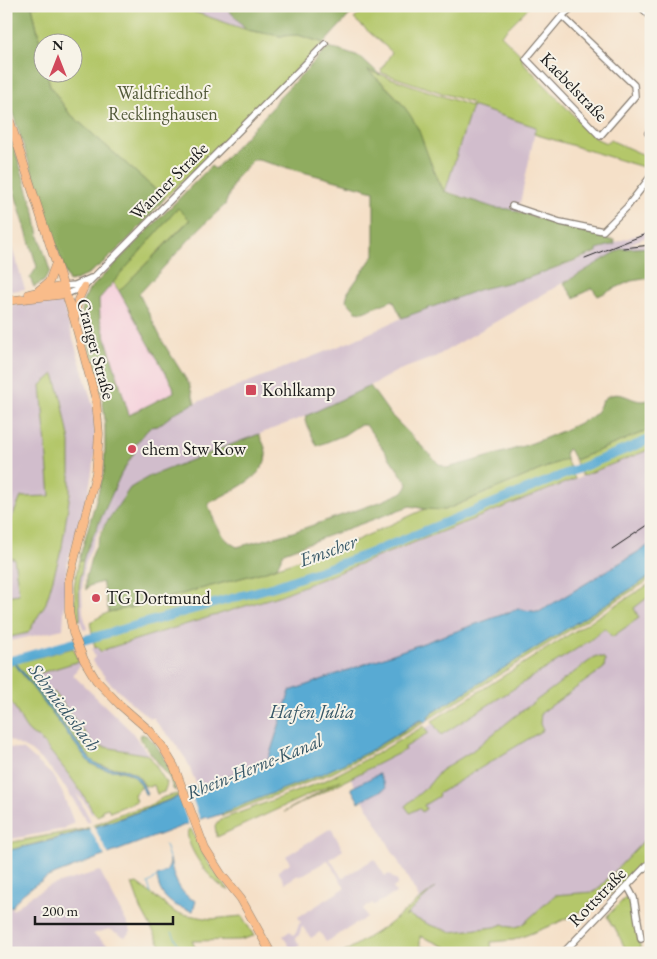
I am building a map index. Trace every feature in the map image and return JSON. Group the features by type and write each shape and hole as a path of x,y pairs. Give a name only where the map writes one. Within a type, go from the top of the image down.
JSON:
{"main road":[{"name":"Cranger Straße","path":"6,109 74,319 93,384 98,414 99,434 93,490 69,581 69,612 73,633 82,657 101,686 157,739 174,766 196,828 210,857 241,899 271,953"},
{"path":"32,296 49,282 56,262"},
{"path":"74,319 78,300 84,288"},
{"path":"6,300 65,290"}],"street":[{"path":"562,16 574,6"},
{"path":"640,6 651,17"},
{"name":"Kaebelstraße","path":"562,16 634,85 636,96 600,136 526,59 562,16"},
{"name":"Wanner Straße","path":"65,290 84,288 325,44"},
{"path":"512,206 560,222 603,231 627,207 651,176"},
{"name":"Wanner Straße","path":"65,290 97,274"},
{"name":"Rottstraße","path":"563,953 651,861"},
{"path":"628,887 634,898 640,939"}],"shaded area":[{"path":"177,6 225,6 247,30"},
{"path":"471,106 536,127 518,213 495,208 445,190"},
{"path":"6,229 25,289 6,292"},
{"path":"651,230 651,235 629,244 651,243 651,247 621,249 435,357 397,371 306,416 150,476 130,488 97,535 88,556 84,570 82,591 83,612 87,629 84,630 80,620 78,600 80,575 85,554 121,474 134,453 135,445 150,427 158,426 176,412 195,403 352,341 402,318 481,289 528,278 557,268 597,253 597,249"},
{"path":"113,281 175,391 129,415 100,319 99,299"},
{"path":"61,298 95,413 95,453 88,496 67,564 63,629 6,642 6,638 28,633 46,603 62,547 70,442 62,401 54,374 49,463 50,496 21,497 6,531 6,306"},
{"path":"649,450 651,452 651,544 539,612 518,609 290,691 268,760 198,788 186,759 171,738 154,720 155,718 150,718 136,707 108,681 92,660 95,657 92,649 97,647 101,652 281,595"},
{"path":"6,558 14,558 19,594 6,596"},
{"path":"651,590 651,853 605,899 555,924 514,940 450,949 419,936 396,930 419,898 349,775"},
{"path":"80,661 81,664 73,675 131,731 149,755 94,745 54,693 49,695 34,674"},
{"path":"10,701 29,732 39,738 58,760 87,801 93,813 92,815 86,804 76,793 91,821 87,823 68,791 51,769 31,751 6,738 6,702"},
{"path":"6,747 24,750 52,775 62,792 74,823 64,829 6,840"},
{"path":"331,828 343,850 330,859 342,878 374,859 385,876 390,874 397,880 397,885 393,888 396,893 363,909 367,917 326,942 320,932 311,938 302,926 299,935 295,938 300,946 292,951 283,936 290,931 293,935 296,933 301,922 298,917 345,888 328,860 285,883 278,871 290,863 286,856"},
{"path":"100,871 131,931 125,937 109,929 93,934 119,953 6,953 6,909 12,908 13,910 29,897 49,886"}],"green space":[{"path":"6,6 32,6 38,32 32,32 32,82 49,82 69,113 165,198 121,247 94,270 81,278 69,282 66,275 6,93"},
{"name":"Waldfriedhof Recklinghausen","path":"32,6 177,6 247,30 280,36 298,35 324,43 165,198 69,113 50,86 49,82 82,82 82,32 38,32"},
{"path":"225,6 358,6 324,43 298,35 280,36 247,30"},
{"path":"367,6 530,6 501,35 523,57 522,61 595,138 606,143 610,140 651,158 650,169 534,134 536,127 472,106 445,192 404,107 391,91 365,69 471,106 472,103 382,73 381,70 392,52 354,19"},
{"path":"329,47 362,58 380,75 367,70 396,97 409,113 419,131 433,169 444,191 495,208 509,209 581,231 604,234 609,240 614,240 615,244 597,249 597,252 528,278 481,289 402,318 393,300 363,312 356,311 346,300 348,292 374,255 374,191 253,160 235,179 225,205 200,228 139,294 164,344 189,384 195,403 176,412 158,426 150,427 135,445 134,453 121,474 83,561 79,560 104,472 105,449 105,420 102,395 88,343 82,312 83,301 89,290 211,166 215,169 272,108 277,99","holes":["178,208 190,220 119,291 173,386 174,392 129,415 100,319 99,299"]},
{"path":"6,122 35,213 39,236 50,271 44,281 34,287 30,278 37,267 6,164"},
{"path":"178,208 190,219 119,291 113,282"},
{"path":"651,247 651,278 631,281 598,296 592,288 574,298 564,283 621,249"},
{"path":"54,374 62,401 70,442 70,493 62,547 46,603 28,633 6,638 6,596 19,594 14,558 6,558 6,531 21,497 50,496 41,385"},
{"path":"370,386 390,414 439,464 447,468 515,449 565,430 593,416 605,398 611,395 622,395 640,401 651,399 651,429 575,460 569,449 565,451 566,459 445,510 410,506 284,552 277,567 263,572 109,612 102,582 89,586 86,590 86,577 91,558 104,526 130,488 150,476 259,434 266,453 264,465 243,485 208,504 215,523 222,534 231,544 237,547 293,532 401,493 408,484 366,425 359,425 344,435 317,446 305,421 306,416"},
{"path":"651,429 651,449 582,476 575,460"},
{"path":"566,459 575,479 281,595 101,652 97,647 95,648 90,622 109,612 263,572 357,540 425,509 445,510"},
{"path":"79,560 83,561 79,586 80,620 76,621 74,586"},
{"path":"651,576 651,579 429,719 428,716 431,713"},
{"path":"651,583 651,598 647,598 634,608 639,618 612,637 605,628 589,641 441,735 432,721"},
{"path":"73,648 80,661 34,675 49,695 54,692 94,745 149,755 167,784 164,792 157,794 154,785 149,787 144,785 134,773 128,770 107,767 93,762 16,665 16,663"},
{"path":"596,656 604,658 604,668 541,713 540,724 543,730 438,794 439,796 424,805 426,809 422,812 419,808 410,813 405,806 428,786 440,771 472,751"},
{"path":"14,663 90,763 104,769 125,772 137,779 142,786 134,794 137,801 110,812 108,808 102,810 102,813 98,816 94,813 58,761 39,738 25,727 10,701 6,702 6,670"},
{"path":"422,720 425,722 332,773 222,816 222,814 232,809 368,752"},
{"path":"424,726 428,733 404,748 405,750 284,812 341,780 217,837 215,826 220,820 326,780"},
{"path":"142,734 147,736 158,747 173,778 176,791 173,789 170,779 140,739 139,736"},
{"path":"197,786 198,788 175,798 103,824 6,851 6,846 13,842 84,829"},
{"path":"191,829 208,863 229,890 208,874 195,855 188,837 188,830"},
{"path":"651,833 651,855 605,899 555,924 514,940 491,942 492,953 454,953 453,950 420,936 420,946 437,952 386,953 384,950 376,953 343,953 386,926 435,888 404,917 408,915 452,932 495,927 503,924 517,927 522,925 555,895 593,892 598,889"},
{"path":"137,883 176,913 211,919 242,916 254,936 240,940 192,941 198,953 165,953 141,909 132,884"},
{"path":"625,898 630,899 634,908 641,953 614,953 625,948 607,916"}],"water":[{"path":"651,544 651,576 432,713 425,722 422,720 418,721 368,752 322,774 230,811 209,818 206,817 48,877 23,894 12,907 6,908 6,851 54,840 120,819 268,760 290,691 518,609 539,612"},
{"path":"14,663 16,663 89,758 105,767 128,770 135,774 147,794 145,794 139,782 127,772 97,767 88,761"},
{"path":"379,774 386,788 359,802 351,788"},
{"path":"170,859 175,878 181,890 196,901 193,911 173,904 164,896 158,884 157,876 167,870"}],"pier":[{"path":"189,789 201,822 189,826 178,794"},
{"path":"93,825 110,857 106,858 88,826"}],"waterway":[{"name":"Emscher","path":"6,662 276,586 368,554 651,439"},
{"name":"Schmiedesbach","path":"14,660 15,664"},
{"name":"Schmiedesbach","path":"165,845 170,861"},
{"name":"Schmiedesbach","path":"151,894 148,883 164,873"},
{"name":"Schmiedesbach","path":"172,932 183,953"}],"railway":[{"path":"585,258 651,232"},
{"path":"623,248 651,245"},
{"path":"612,549 651,523"}],"place":[{"name":"Kohlkamp","path":"251,390"},
{"name":"ehem Stw Kow","path":"132,449"},
{"name":"TG Dortmund","path":"96,598"}],"water label":[{"name":"Hafen Julia","path":"312,711"},
{"name":"Rhein-Herne-Kanal","path":"254,766"}]}
